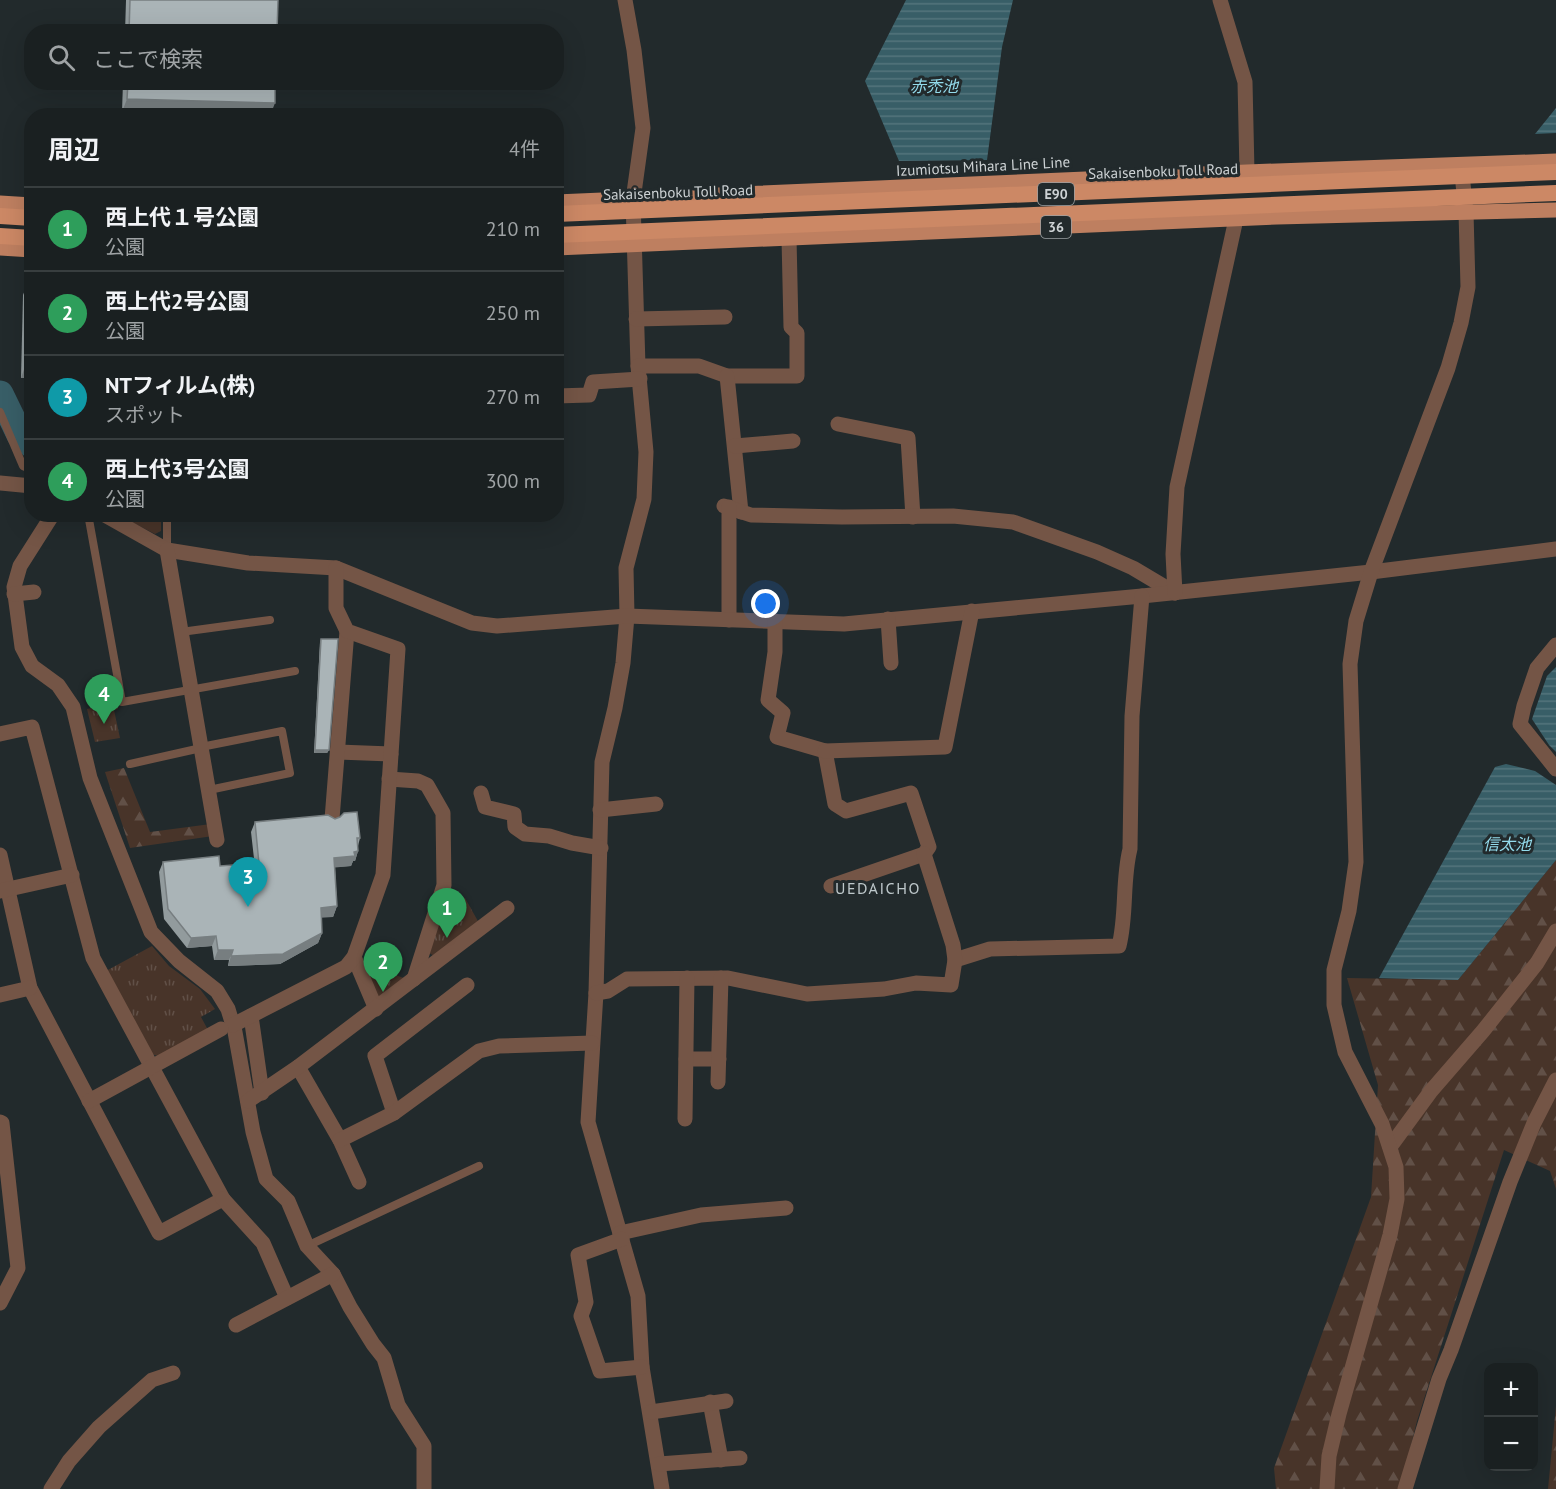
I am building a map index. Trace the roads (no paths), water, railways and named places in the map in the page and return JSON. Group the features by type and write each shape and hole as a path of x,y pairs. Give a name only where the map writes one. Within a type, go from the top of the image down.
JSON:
{"highway":[{"name":"Sakaisenboku Toll Road","path":"564,214 1556,172"},
{"name":"E90","path":"564,235 1556,193"},
{"path":"0,216 24,218"},
{"path":"0,236 24,238"}],"main road":[{"name":"Izumiotsu Mihara Line Line","path":"564,202 1556,161"},
{"path":"0,203 24,204"},
{"name":"36","path":"564,248 1236,219 1556,210"},
{"path":"0,248 24,250"}],"street":[{"path":"624,0 634,51 643,128 633,200 636,319 646,452 644,499 626,568 627,616 623,663 602,762 596,993 588,1122 638,1296 642,1367 662,1489"},
{"path":"1220,0 1245,82 1247,172"},
{"path":"1327,1489 1329,1456 1339,1414 1390,1235 1397,1199 1396,1167 1390,1147 1382,1124 1345,1052 1334,1005 1334,970 1348,911 1356,862 1350,664 1356,621 1371,572 1448,368 1461,323 1468,287 1466,212 1461,165"},
{"path":"1175,593 1173,554 1178,487 1236,219"},
{"path":"564,396 589,395 593,382 639,373 699,366 727,376 796,376 797,333 791,327 789,238"},
{"path":"636,319 725,317"},
{"path":"727,376 735,446 731,508 729,620"},
{"path":"838,424 908,438 913,517"},
{"path":"735,446 793,441"},
{"path":"0,483 24,485"},
{"path":"731,508 751,515 953,516 1013,522 1124,564 1175,593"},
{"path":"48,522 20,566 14,587 22,647 32,666 58,684 73,707 90,778 151,932 179,961 216,991 228,1009 227,1027 248,1101 257,1151 266,1179 288,1201 307,1246 333,1275 350,1307 384,1358 398,1405 424,1446 424,1489"},
{"path":"117,522 167,550 248,563 336,568 472,622 497,626 627,616 844,624 1175,593 1556,549"},
{"path":"167,550 217,840"},
{"path":"332,819 347,631 336,608 336,568"},
{"path":"14,594 34,591"},
{"path":"955,960 990,949 1119,946 1123,930 1126,864 1130,849 1132,716 1142,596"},
{"path":"775,621 775,652 768,700 783,713 777,737 825,751 945,747 972,611"},
{"path":"888,619 891,663"},
{"path":"89,1101 227,1027 346,968 354,957 383,875 398,649 347,631"},
{"path":"1554,767 1520,724 1537,668 1556,645"},
{"path":"0,734 32,727 93,958 223,1199 263,1242 287,1298"},
{"path":"825,751 835,804 846,812 911,793 929,847 924,854 831,886"},
{"path":"338,752 391,754"},
{"path":"389,779 418,781 427,785 443,813 444,885 414,978"},
{"path":"481,792 485,807 514,814 515,827 525,834 549,836 601,848"},
{"path":"600,810 656,804"},
{"path":"596,993 608,991 627,978 721,978 807,994 884,989 916,983 951,985 955,960 953,945 924,854"},
{"path":"0,855 4,890 30,988 159,1233 223,1199"},
{"path":"4,890 72,875"},
{"path":"248,1101 376,1009 507,908"},
{"path":"1390,1147 1431,1091 1537,963 1556,931"},
{"path":"354,957 376,1009"},
{"path":"685,1119 687,978"},
{"path":"718,1082 721,978"},
{"path":"394,1113 375,1056 467,985"},
{"path":"0,995 30,988"},
{"path":"250,1016 262,1093"},
{"path":"340,1140 394,1113 479,1051 499,1046 592,1043"},
{"path":"686,1059 718,1059"},
{"path":"298,1067 340,1140 359,1182"},
{"path":"1405,1489 1439,1379 1510,1182 1534,1123 1556,1080"},
{"path":"0,1122 2,1123 18,1268 0,1303"},
{"path":"642,1367 600,1371 581,1316 586,1302 578,1255 621,1236 701,1215 786,1208"},
{"path":"236,1325 333,1275"},
{"path":"51,1489 69,1461 99,1427 152,1380 173,1373"},
{"path":"651,1412 726,1401"},
{"path":"710,1402 721,1460"},
{"path":"659,1464 740,1458"}],"lane":[{"path":"0,412 24,466"},
{"path":"89,522 122,702 295,671"},
{"path":"167,522 167,550"},
{"path":"182,632 270,620"},
{"path":"130,764 282,731 290,773 209,790"},
{"path":"307,1246 479,1166"}],"water":[{"name":"赤禿池","path":"906,0 1013,0 1002,47 987,160 899,161 865,81"},
{"path":"1556,108 1556,133 1535,134"},
{"path":"1556,667 1556,752 1532,719 1547,676"},
{"name":"信太池","path":"1506,764 1535,771 1556,785 1556,860 1458,980 1379,978 1495,767"}],"waterway":[{"path":"0,394 20,435 24,438"}],"place":[{"name":"西上代3号公園","path":"104,724"},
{"name":"NTフィルム(株)","path":"248,907"},
{"name":"西上代１号公園","path":"447,938"},
{"name":"西上代2号公園","path":"383,992"}],"district":[{"name":"UEDAICHO","path":"878,888"}]}
